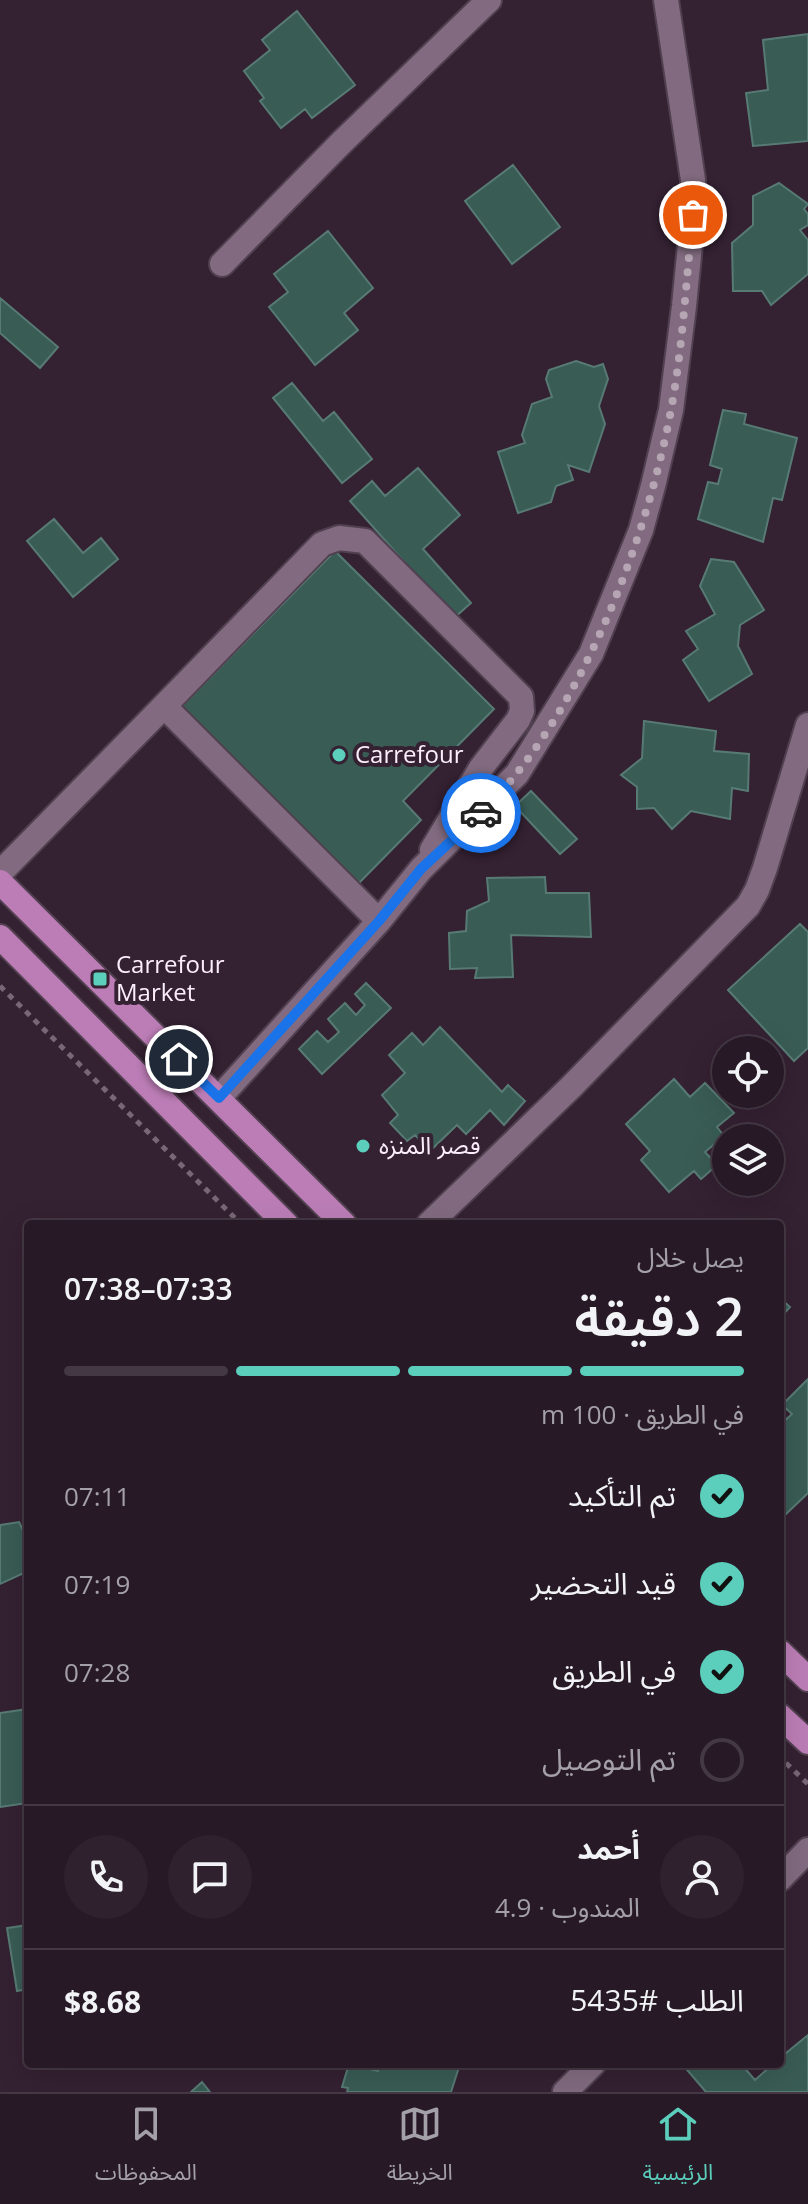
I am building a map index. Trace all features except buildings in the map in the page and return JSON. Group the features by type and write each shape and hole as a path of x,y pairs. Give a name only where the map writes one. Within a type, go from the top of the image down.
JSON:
{"main road":[{"path":"0,882 340,1220"},
{"path":"0,937 282,1220"},
{"path":"784,1656 808,1679"},
{"path":"784,1720 808,1742"}],"street":[{"path":"222,264 489,0"},
{"path":"219,1098 379,921 421,869 517,774 591,654 641,530 671,410 693,215 693,180 666,0"},
{"path":"0,873 322,544 339,538 365,541 516,691 522,703 518,720 481,768 421,869"},
{"path":"164,706 379,921"},
{"path":"433,1220 571,1087 748,906 765,868 808,725"},
{"path":"784,1875 808,1850"},
{"path":"565,2092 589,2068"}],"path":[{"path":"0,986 237,1220"},
{"path":"784,1760 808,1784"}],"way so far":[{"path":"481,813 517,774 591,654 641,530 671,410 693,215"}],"place":[{"name":"Carrefour","path":"339,755"},
{"name":"Carrefour Market","path":"100,979"},
{"name":"قصر المنزه","path":"363,1146"}],"route":[{"path":"179,1059 219,1098 379,921 421,869 481,813"}]}
